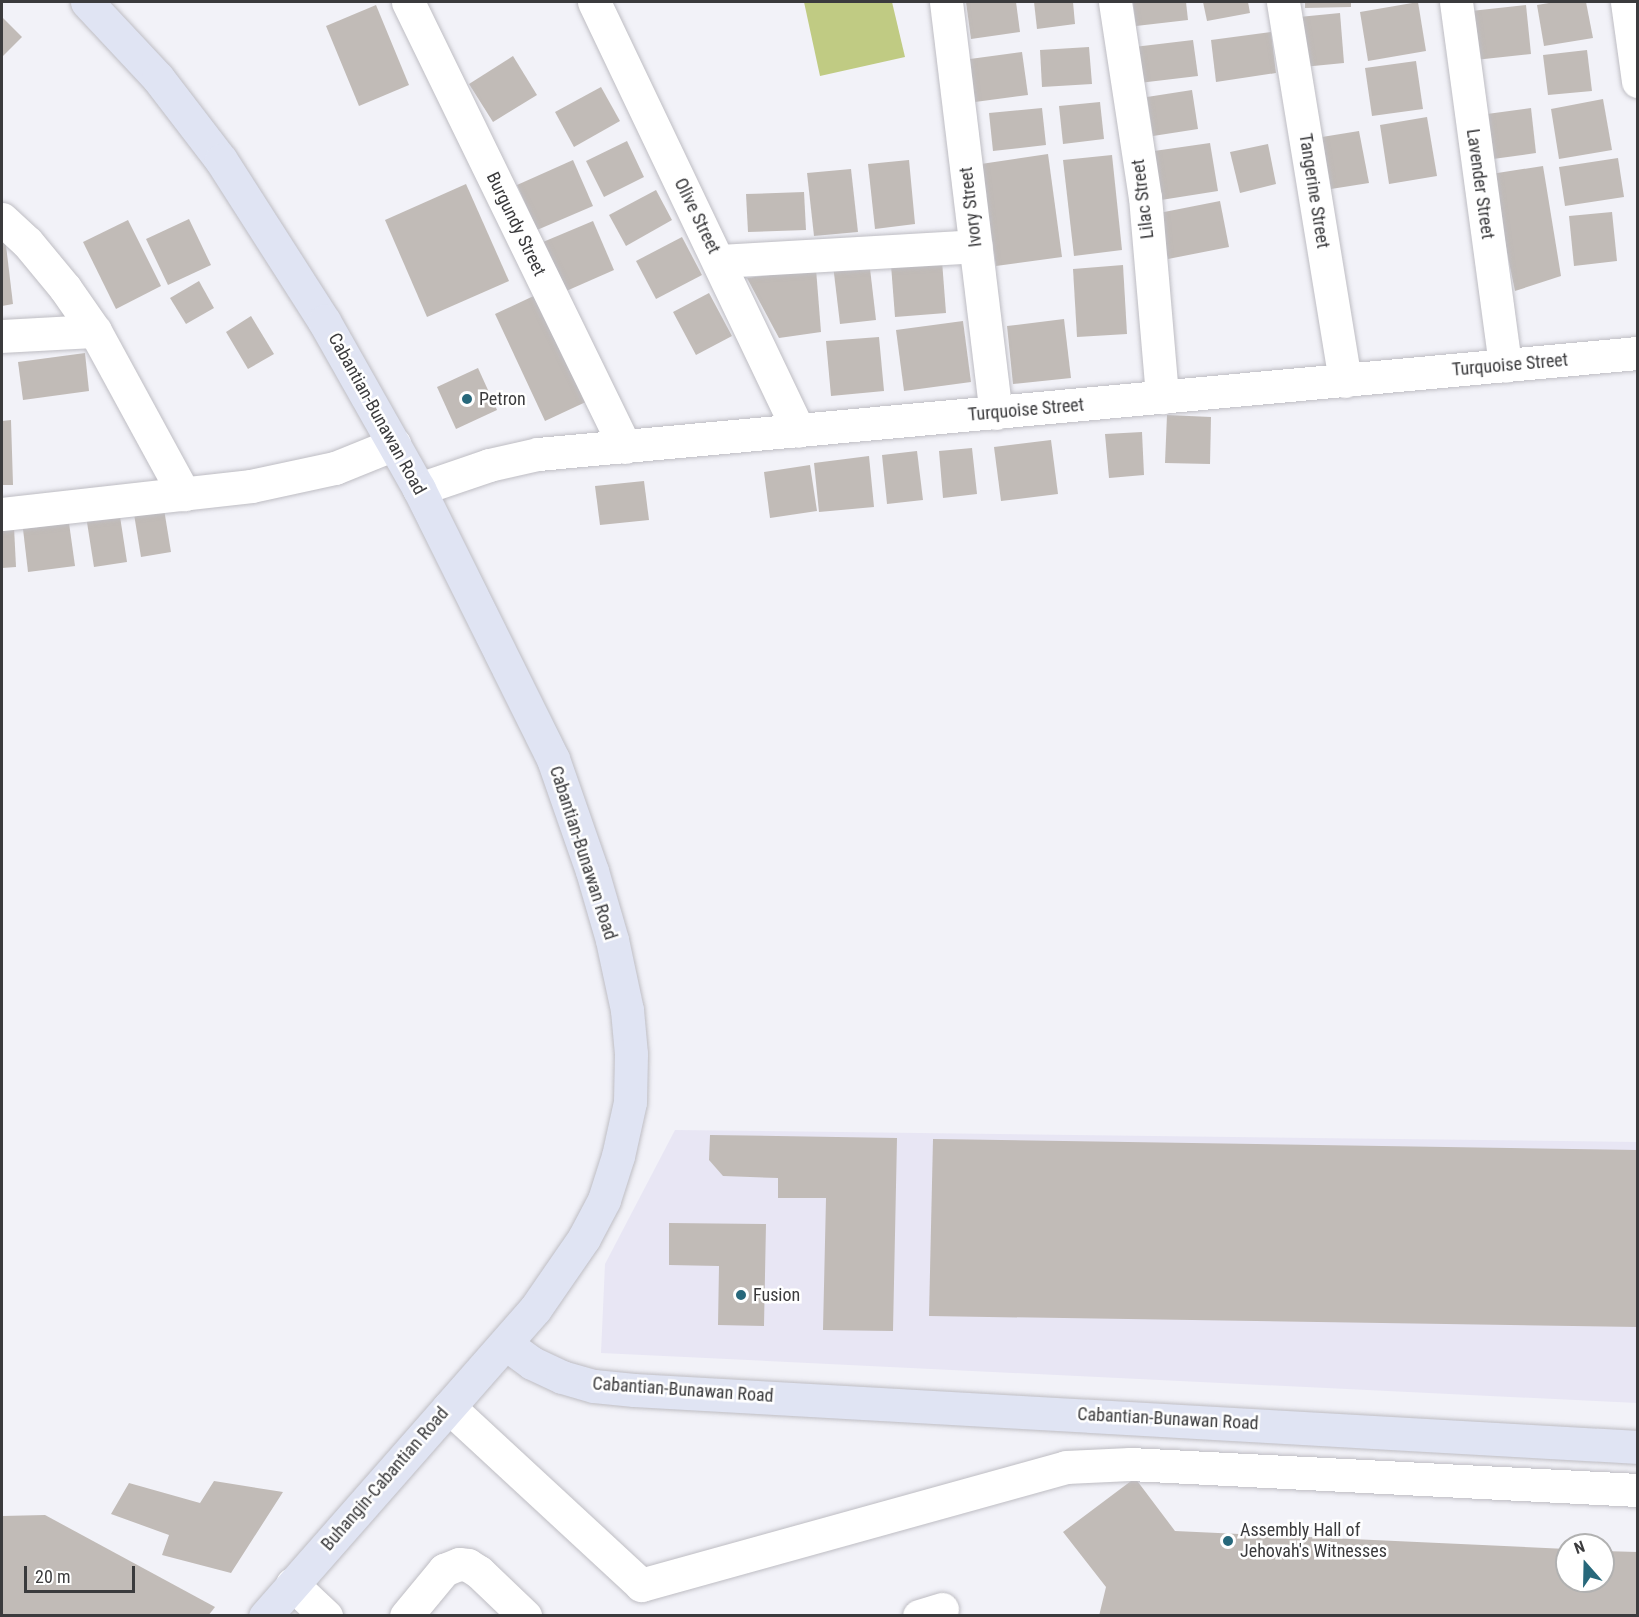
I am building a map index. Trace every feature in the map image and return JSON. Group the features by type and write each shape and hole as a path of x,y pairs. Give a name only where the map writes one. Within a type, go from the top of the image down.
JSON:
{"main road":[{"name":"Cabantian-Bunawan Road","path":"87,2 158,78 221,160 324,321 419,489 504,656 553,759 592,871 612,940 627,1010 631,1054 630,1102 618,1156 604,1200 561,1276 506,1344 532,1363 562,1377 594,1386 634,1390 1638,1447"},
{"name":"Buhangin-Cabantian Road","path":"265,1616 506,1344"}],"street":[{"name":"Burgundy Street","path":"408,2 626,447"},
{"name":"Olive Street","path":"594,2 799,431"},
{"name":"Ivory Street","path":"946,2 996,413"},
{"name":"Lilac Street","path":"1115,2 1144,197 1162,397"},
{"name":"Tangerine Street","path":"1283,2 1345,381"},
{"name":"Lavender Street","path":"1456,2 1505,366"},
{"path":"1627,2 1638,81"},
{"path":"2,219 27,242 65,288 95,331 184,494"},
{"path":"719,261 976,246"},
{"path":"2,336 95,331"},
{"name":"Turquoise Street","path":"419,489 516,458 1638,353"},
{"path":"2,514 184,494 298,478 335,468 394,444"},
{"path":"448,1407 641,1585 1066,1467 1130,1464 1638,1490"},
{"path":"406,1616 444,1569 459,1564 468,1565 479,1572 525,1616"},
{"path":"292,1584 326,1616"}],"shaded area":[{"path":"675,1130 1637,1142 1637,1403 601,1353 605,1264"}],"green space":[{"path":"804,2 892,2 905,57 820,76"}],"building":[{"path":"966,2 1016,2 1020,32 971,39"},
{"path":"1034,2 1073,2 1075,24 1037,29"},
{"path":"1133,2 1186,2 1188,20 1136,26"},
{"path":"1203,2 1248,2 1250,13 1207,21"},
{"path":"1305,2 1351,2 1351,7 1305,8"},
{"path":"1418,2 1426,51 1368,61 1360,12"},
{"path":"1555,2 1586,2 1593,38 1544,46 1537,5"},
{"path":"376,5 409,85 359,106 326,26"},
{"path":"1526,5 1531,54 1475,60 1471,11"},
{"path":"1340,13 1344,63 1303,67 1299,17"},
{"path":"2,17 22,37 3,56 2,54"},
{"path":"1271,32 1276,73 1216,82 1211,40"},
{"path":"1193,40 1198,76 1139,83 1134,47"},
{"path":"1089,47 1092,84 1042,87 1040,50"},
{"path":"1587,50 1592,91 1548,95 1543,55"},
{"path":"1022,52 1028,95 975,102 970,59"},
{"path":"513,56 537,95 493,122 469,84"},
{"path":"1416,61 1423,109 1372,116 1365,68"},
{"path":"601,87 620,121 574,147 555,112"},
{"path":"1192,90 1198,129 1153,136 1147,97"},
{"path":"1603,99 1612,150 1559,159 1551,109"},
{"path":"1100,102 1104,139 1063,144 1059,106"},
{"path":"1042,108 1046,145 993,151 989,113"},
{"path":"1531,108 1536,153 1493,159 1487,114"},
{"path":"1427,117 1437,176 1389,184 1380,125"},
{"path":"1359,131 1369,183 1331,189 1322,137"},
{"path":"627,141 644,177 604,197 586,161"},
{"path":"1210,143 1218,191 1161,200 1154,151"},
{"path":"1268,144 1276,184 1240,193 1230,152"},
{"path":"1048,154 1062,257 996,266 981,164"},
{"path":"1112,155 1122,250 1074,256 1063,160"},
{"path":"1618,158 1624,197 1565,206 1559,167"},
{"path":"573,160 593,206 537,230 517,185"},
{"path":"909,160 915,224 875,229 868,164"},
{"path":"1543,166 1561,276 1515,291 1491,174"},
{"path":"851,169 858,232 814,236 807,173"},
{"path":"466,184 509,281 427,317 385,220"},
{"path":"656,190 672,220 626,246 609,215"},
{"path":"804,192 806,230 748,232 746,194"},
{"path":"1220,201 1229,247 1168,259 1159,213"},
{"path":"1612,212 1617,261 1574,266 1569,216"},
{"path":"189,219 211,265 168,285 146,239"},
{"path":"128,220 161,286 116,309 83,242"},
{"path":"593,221 614,270 564,292 543,242"},
{"path":"5,237 13,304 2,306 2,238"},
{"path":"682,237 702,275 656,299 636,261"},
{"path":"869,260 876,320 840,324 833,265"},
{"path":"942,261 946,313 895,317 891,265"},
{"path":"1123,265 1127,334 1077,337 1073,269"},
{"path":"816,269 821,332 779,338 747,278"},
{"path":"199,281 214,308 186,324 170,298"},
{"path":"540,293 590,400 545,421 495,314"},
{"path":"709,293 732,336 696,355 673,312"},
{"path":"251,316 274,354 248,369 226,332"},
{"path":"1064,319 1071,378 1013,384 1007,326"},
{"path":"963,321 971,382 904,391 896,330"},
{"path":"879,337 884,391 831,396 826,341"},
{"path":"85,353 89,391 23,400 18,362"},
{"name":"Petron","path":"478,368 497,410 456,429 437,387"},
{"path":"1167,415 1211,417 1210,464 1165,463"},
{"path":"11,420 13,485 2,485 2,421"},
{"path":"1142,432 1144,475 1109,478 1105,434"},
{"path":"1051,440 1058,494 1001,501 994,447"},
{"path":"972,448 977,494 943,498 939,451"},
{"path":"917,451 923,500 887,504 882,455"},
{"path":"869,456 874,507 819,512 814,463"},
{"path":"810,465 817,511 770,518 764,472"},
{"path":"644,481 649,520 600,525 595,486"},
{"path":"163,503 171,552 141,557 133,508"},
{"path":"119,510 127,562 94,567 86,516"},
{"path":"69,523 75,566 28,572 23,529"},
{"path":"14,527 16,567 2,568 2,528"},
{"path":"710,1135 897,1138 893,1331 823,1330 826,1198 778,1198 778,1178 723,1176 709,1160"},
{"path":"933,1139 1638,1150 1638,1327 929,1316"},
{"name":"Fusion","path":"669,1223 766,1224 764,1326 718,1325 719,1266 669,1265"},
{"name":"Assembly Hall of Jehovah's Witnesses","path":"1135,1478 1175,1531 1555,1548 1555,1593 1615,1593 1615,1551 1638,1552 1638,1616 1099,1616 1106,1587 1063,1532"},
{"path":"214,1481 283,1492 231,1573 162,1555 169,1535 111,1514 129,1483 200,1503"},
{"path":"45,1515 215,1607 208,1616 2,1616 2,1516"}],"place":[{"name":"Petron","path":"467,399"},
{"name":"Fusion","path":"741,1295"},
{"name":"Assembly Hall of Jehovah's Witnesses","path":"1228,1541"}]}
